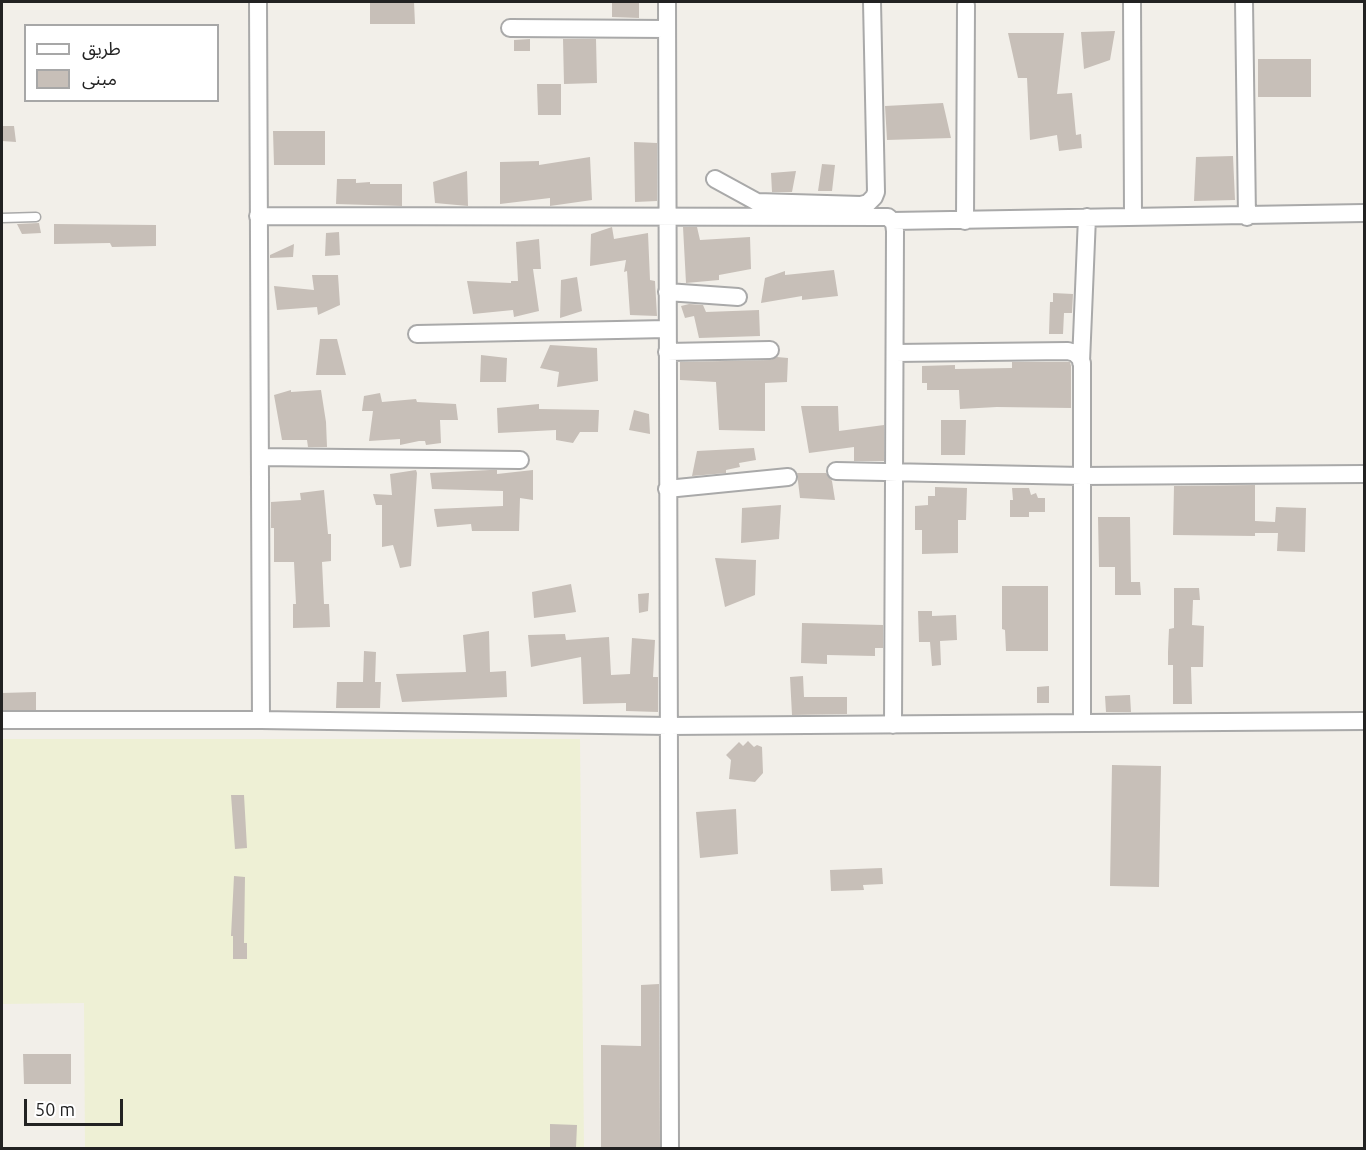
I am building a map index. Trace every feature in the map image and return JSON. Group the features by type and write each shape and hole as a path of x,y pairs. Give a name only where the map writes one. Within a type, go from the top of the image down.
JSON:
{"street":[{"path":"258,2 261,720"},
{"path":"666,2 670,1149"},
{"path":"715,179 757,202 861,206 874,197 876,192 872,2"},
{"path":"1132,2 1133,216"},
{"path":"1244,2 1247,217"},
{"path":"965,221 966,5"},
{"path":"510,28 666,28"},
{"path":"892,221 1133,216 1247,217 1365,213"},
{"path":"258,216 888,217 895,231 893,725"},
{"path":"1082,723 1081,362 1087,217"},
{"path":"667,292 738,297"},
{"path":"417,334 667,329"},
{"path":"667,352 770,350"},
{"path":"895,353 1068,351 1075,353 1081,362"},
{"path":"260,457 520,460"},
{"path":"836,471 1082,476 1365,474"},
{"path":"667,489 788,477"},
{"path":"2,720 261,720 668,726 1365,721"}],"lane":[{"path":"2,218 36,217"}],"green space":[{"path":"2,739 580,739 584,1148 85,1148 84,1003 2,1004"}],"building":[{"path":"370,2 414,2 415,24 370,24"},
{"path":"612,2 639,2 639,18 612,17"},
{"path":"1115,31 1110,60 1084,69 1081,32"},
{"path":"1008,33 1064,33 1057,94 1072,93 1076,135 1081,134 1082,148 1059,151 1057,135 1030,140 1027,78 1018,78"},
{"path":"530,39 530,51 514,51 514,40"},
{"path":"563,39 596,39 597,83 564,84"},
{"path":"1258,59 1311,59 1311,97 1258,97"},
{"path":"537,84 561,84 561,115 538,115"},
{"path":"943,103 951,138 887,140 885,106"},
{"path":"2,126 14,126 16,142 2,141"},
{"path":"273,131 325,131 325,165 274,165"},
{"path":"634,142 657,143 657,201 635,202"},
{"path":"1233,156 1235,200 1194,201 1196,157"},
{"path":"590,157 592,200 550,206 550,198 500,204 500,162 539,161 539,165"},
{"path":"822,164 835,165 832,191 818,191"},
{"path":"467,171 468,206 435,203 433,182"},
{"path":"796,171 792,192 772,192 771,173"},
{"path":"337,179 356,179 356,183 402,184 402,206 336,204"},
{"path":"39,223 41,233 22,234 17,224"},
{"path":"54,224 156,225 156,246 112,247 110,243 54,244"},
{"path":"612,227 614,239 648,233 650,280 655,281 657,316 630,315 627,271 624,272 626,260 590,266 591,234"},
{"path":"683,227 697,227 700,240 750,237 751,269 719,275 719,280 686,283"},
{"path":"339,232 340,255 325,256 326,233"},
{"path":"539,239 541,269 533,269 539,311 514,317 513,310 473,314 467,281 511,283 511,281 518,281 516,242"},
{"path":"294,244 293,257 270,258 270,255"},
{"path":"834,270 838,296 802,300 802,296 761,303 765,278 785,271 785,275"},
{"path":"312,275 338,275 340,305 318,315 317,307 277,310 274,286 314,290"},
{"path":"577,277 582,311 560,318 561,280"},
{"path":"1053,293 1073,294 1072,313 1064,313 1063,334 1049,334 1050,302 1053,302"},
{"path":"703,305 706,312 759,310 760,336 699,338 694,316 685,318 681,306"},
{"path":"320,339 337,339 346,375 316,375"},
{"path":"550,345 597,348 598,381 557,387 559,372 540,368"},
{"path":"481,355 507,358 506,382 480,382"},
{"path":"777,357 788,358 787,382 765,383 765,431 719,430 716,382 680,380 680,362 770,360"},
{"path":"1012,362 1070,362 1071,408 960,409 959,390 927,390 927,383 922,383 922,366 955,365 955,369 1012,368"},
{"path":"291,390 291,392 321,390 327,447 308,447 307,440 282,440 274,395"},
{"path":"380,393 382,402 416,399 417,402 456,404 458,420 440,420 441,443 426,445 425,441 419,441 400,445 400,439 369,441 373,411 362,411 364,396"},
{"path":"539,404 539,409 599,410 598,432 580,432 573,443 556,440 556,430 498,433 497,408"},
{"path":"801,406 838,406 839,431 884,425 884,461 854,461 854,447 809,453"},
{"path":"634,410 649,414 650,434 629,430"},
{"path":"941,420 966,420 965,455 941,455"},
{"path":"754,448 756,460 739,463 740,467 726,470 726,473 692,476 697,451"},
{"path":"416,470 411,566 400,568 393,545 382,547 382,505 376,505 373,494 392,495 390,474"},
{"path":"497,470 497,474 533,470 533,500 520,498 519,531 472,531 471,524 437,527 434,509 503,506 503,491 432,489 430,473"},
{"path":"797,473 826,473 832,481 835,500 800,498"},
{"path":"1255,485 1255,521 1275,522 1276,507 1306,508 1305,552 1277,551 1278,533 1255,533 1255,536 1173,535 1174,486"},
{"path":"935,487 967,488 966,520 958,520 958,553 922,554 922,530 915,530 915,506 928,505 928,496 935,496"},
{"path":"1012,488 1029,488 1031,495 1036,493 1038,498 1045,498 1045,512 1029,512 1029,517 1010,517 1010,500 1013,500"},
{"path":"324,490 328,534 331,534 331,561 322,562 324,604 329,604 330,627 293,628 293,604 296,604 294,562 274,562 271,502 301,500 300,493"},
{"path":"781,505 779,539 741,543 742,508"},
{"path":"1098,517 1130,517 1131,582 1140,582 1141,595 1115,595 1115,567 1099,567"},
{"path":"715,558 756,560 755,595 725,607"},
{"path":"571,584 576,612 534,618 532,592"},
{"path":"1002,586 1048,586 1048,651 1006,651 1005,630 1002,629"},
{"path":"1174,588 1199,588 1200,600 1193,600 1192,625 1204,626 1203,667 1191,667 1192,704 1173,704 1173,665 1168,665 1168,652 1169,629 1174,628"},
{"path":"649,593 648,611 639,613 638,594"},
{"path":"918,611 932,611 932,616 956,615 957,640 940,641 941,665 932,666 930,642 919,642"},
{"path":"802,623 883,625 883,648 875,648 875,656 827,655 827,664 801,663"},
{"path":"489,631 490,672 506,671 507,697 402,702 396,674 466,672 463,635"},
{"path":"565,634 566,640 609,637 611,675 630,674 632,638 655,640 653,677 658,677 658,712 626,711 626,703 583,704 581,657 531,667 528,635"},
{"path":"364,651 376,652 375,682 381,682 380,708 336,708 337,682 363,682"},
{"path":"803,676 804,697 847,697 847,714 792,715 790,677"},
{"path":"1049,686 1049,703 1037,703 1037,687"},
{"path":"36,692 36,710 2,710 2,693"},
{"path":"1130,695 1131,712 1106,712 1105,696"},
{"path":"748,741 754,747 757,745 762,747 763,773 755,782 729,779 731,760 726,755 739,742 743,746"},
{"path":"1112,765 1161,766 1159,887 1110,886"},
{"path":"231,795 244,795 247,848 235,849"},
{"path":"736,809 738,854 700,858 696,812"},
{"path":"882,868 883,884 863,885 864,890 831,891 830,870"},
{"path":"234,876 245,877 244,943 247,943 247,959 233,959 233,936 231,936"},
{"path":"659,984 660,1149 601,1149 601,1045 641,1046 641,985"},
{"path":"23,1054 71,1054 71,1084 24,1084"},
{"path":"550,1124 577,1125 576,1148 550,1147"}]}
